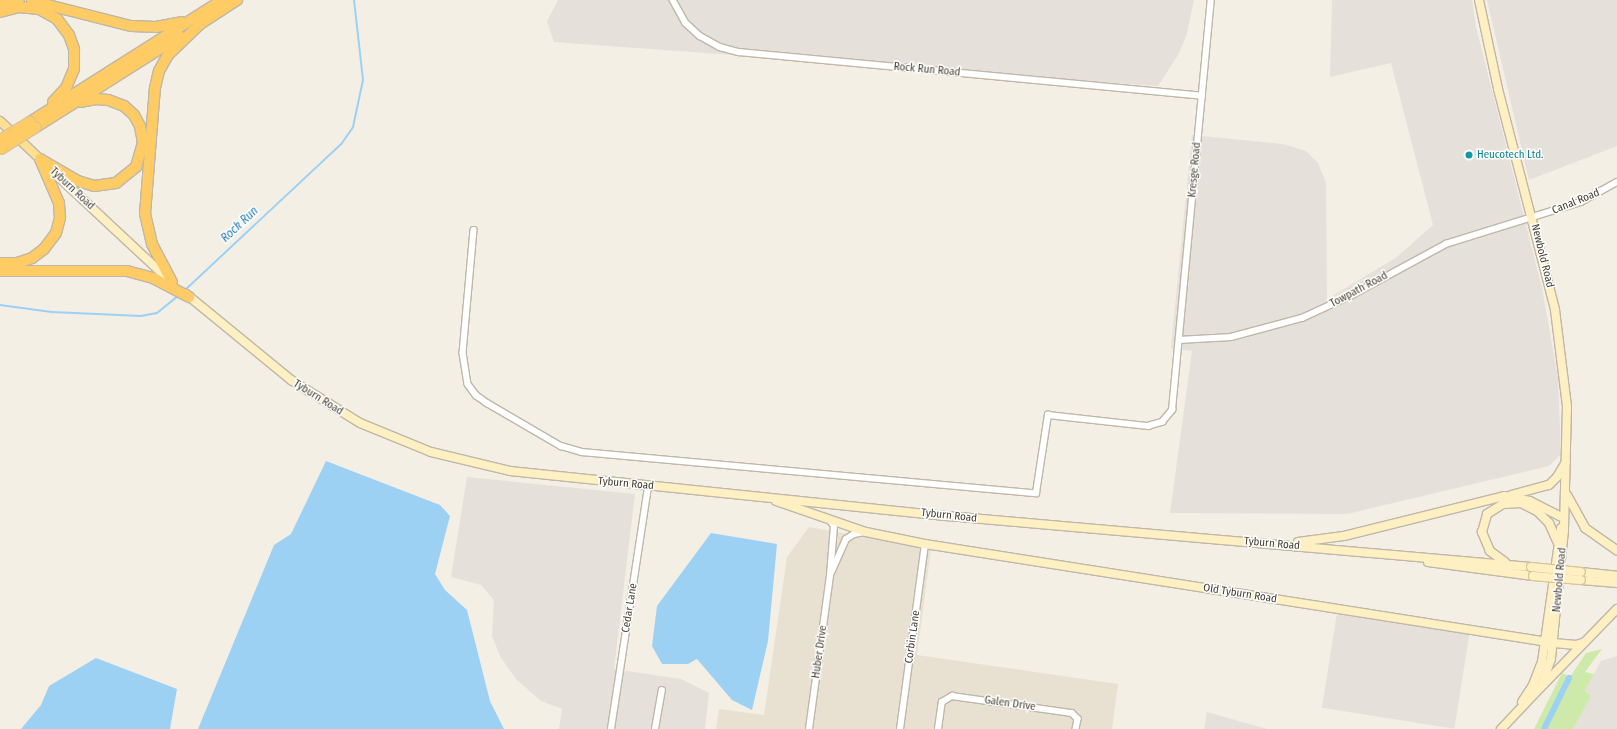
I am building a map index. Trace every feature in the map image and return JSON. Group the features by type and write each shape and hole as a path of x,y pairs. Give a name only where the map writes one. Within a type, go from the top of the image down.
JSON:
{"highway":[{"path":"0,3 19,0"},
{"path":"27,0 136,26 163,26 192,19"},
{"path":"44,113 222,0"},
{"path":"0,146 33,124 68,107 237,0"},
{"path":"0,12 24,6 44,11 60,22 72,39 75,59 73,74 63,92 33,124"},
{"path":"170,284 152,244 145,214 155,88 159,71 168,55 202,22"},
{"path":"40,159 78,181 99,186 123,179 138,164 143,147 142,134 138,122 128,109 113,101 100,99 68,107"},
{"path":"0,263 17,263 32,258 44,250 56,233 60,218 59,203 40,159"},
{"path":"0,271 127,271 170,284 189,297"}],"main road":[{"name":"Newbold Road","path":"1479,0 1498,89 1533,218 1561,342 1567,406 1568,456 1554,643 1541,687"},
{"name":"Tyburn Road","path":"0,121 170,284"},
{"name":"Tyburn Road","path":"189,297 291,380 360,423 400,441 466,461 510,471 948,516 1370,553 1516,564 1617,583"},
{"path":"1277,544 1344,536 1549,485 1561,472 1568,456"},
{"path":"1566,488 1571,506 1585,528 1617,550"},
{"name":"Old Tyburn Road","path":"764,496 866,532 926,544 1545,642 1576,645 1585,642"},
{"path":"1504,496 1530,501 1564,518"},
{"path":"1516,564 1496,557 1483,538 1484,519 1496,507 1509,502 1527,505 1545,519 1557,540"},
{"name":"Newbold Road","path":"1517,711 1537,676 1545,642 1557,540 1564,518"},
{"name":"Tyburn Road","path":"1370,553 1533,576 1617,576"},
{"path":"1501,729 1617,609"}],"street":[{"name":"Rock Run Road","path":"674,0 686,23 700,36 720,47 738,52 1202,96"},
{"name":"Kresge Road","path":"474,230 463,353 469,387 487,403 561,446 582,452 1036,493 1048,415 1144,426 1162,422 1172,410 1211,0"},
{"name":"Canal Road","path":"1533,218 1581,202 1617,182"},
{"name":"Towpath Road","path":"1179,340 1231,336 1289,322 1352,295 1446,244 1533,218"},
{"name":"Cedar Lane","path":"611,729 648,486"},
{"name":"Huber Drive","path":"809,729 830,576 834,526 827,519"},
{"name":"Huber Drive","path":"830,576 846,539 854,534 866,532"},
{"name":"Corbin Lane","path":"900,729 926,544"},
{"path":"656,729 662,691"},
{"name":"Galen Drive","path":"938,729 942,702 946,697 952,696 1075,714 1078,719 1076,729"}],"shaded area":[{"path":"558,0 1194,0 1186,37 1178,55 1158,86 554,42 547,21"},
{"path":"1332,0 1472,0 1476,27 1542,288 1558,378 1561,454 1549,466 1347,514 1170,513 1192,351 1171,348 1192,135 1283,144 1306,151 1318,163 1326,183 1327,299 1397,257 1433,225 1391,63 1330,77"},
{"path":"1487,0 1617,0 1617,146 1529,180"},
{"path":"467,477 635,494 614,669 681,679 709,693 705,729 559,729 562,709 541,701 516,679 501,658 492,636 494,600 481,585 451,577"},
{"path":"809,527 931,549 917,655 1118,684 1112,729 716,729 719,709 764,715 787,557"},
{"path":"1337,613 1469,634 1454,729 1322,708"},
{"path":"1617,656 1617,729 1573,729 1591,696 1585,691 1601,661"},
{"path":"1207,712 1267,729 1204,729"}],"green space":[{"path":"1602,649 1585,672 1594,674 1585,691 1591,696 1573,729 1534,729 1562,673 1570,677 1586,653"}],"water":[{"path":"326,461 440,505 450,516 435,574 445,590 467,610 490,701 504,729 198,729 274,545 291,534"},
{"path":"711,533 777,544 768,641 752,710 732,700 697,659 688,664 662,664 652,646 657,606"},
{"path":"96,658 177,689 170,729 21,729 41,705 49,686"}],"waterway":[{"name":"Rock Run","path":"184,291 342,143 353,127 363,80 354,0"},
{"name":"Rock Run","path":"0,305 52,312 141,316 157,313 179,295"},
{"path":"1544,729 1569,678"}],"place":[{"name":"Heucotech Ltd.","path":"1469,155"}]}
